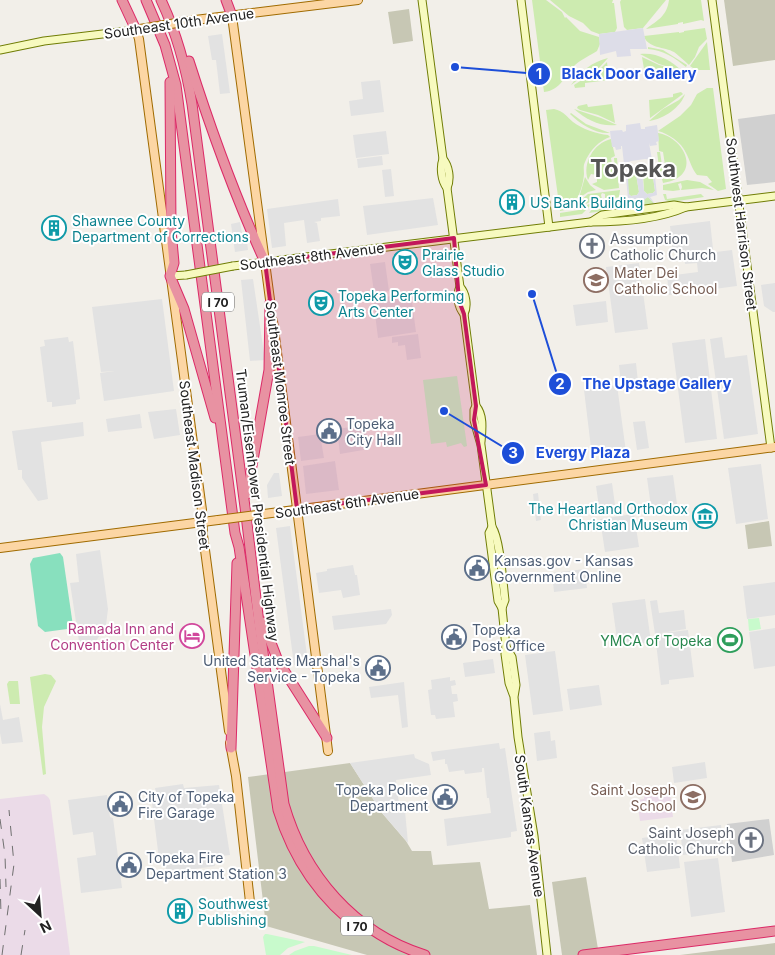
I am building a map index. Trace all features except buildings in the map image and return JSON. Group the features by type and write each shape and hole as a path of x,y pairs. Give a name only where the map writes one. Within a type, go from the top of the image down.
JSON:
{"highway":[{"path":"122,0 138,29"},
{"name":"Truman/Eisenhower Presidential Highway","path":"146,0 165,44 176,85 236,533 270,736 278,810 283,827 301,857 340,913 378,941 406,952 425,955"},
{"name":"Truman/Eisenhower Presidential Highway","path":"161,0 184,62 192,104 258,607 270,736"},
{"path":"226,0 232,16"},
{"path":"177,40 189,60 210,126 265,262"},
{"path":"165,44 170,80 171,112 171,230 174,263 170,276 184,309 226,460"},
{"path":"245,506 269,370 270,302"},
{"path":"231,748 237,577 236,533"},
{"path":"258,607 272,650 327,738"},
{"path":"583,955 775,931"},
{"path":"623,955 775,937"}],"main road":[{"name":"Southeast 10th Avenue","path":"0,50 44,41 358,0"},
{"name":"South Kansas Avenue","path":"422,0 443,159 441,165 443,183 447,188 460,287 458,292 460,310 464,314 476,406 474,420 481,445 492,527 489,533 498,601 502,608 506,647 512,658 516,685 514,697 518,737 534,836 547,955"},
{"path":"520,0 549,227"},
{"name":"Southwest Harrison Street","path":"712,0 773,448"},
{"name":"Southeast Monroe Street","path":"232,16 328,751"},
{"name":"Southeast Madison Street","path":"138,29 236,776 250,902"},
{"name":"Southeast 8th Avenue","path":"170,276 186,275 233,266 590,222 602,215 674,205 686,206 775,196"},
{"name":"Southeast 6th Avenue","path":"0,548 773,448"}],"highlighted area":[{"path":"454,238 459,301 464,314 476,406 474,420 486,485 297,509 265,262"}],"shaded area":[{"path":"724,0 775,0 775,60 733,66"},
{"path":"409,9 413,41 393,44 388,12"},
{"path":"643,28 647,49 630,49 631,56 617,57 616,51 600,55 599,34"},
{"path":"222,34 230,93 220,94 216,60 212,60 208,36"},
{"path":"380,80 384,112 351,116 349,101 363,99 361,82"},
{"path":"775,114 775,182 747,185 738,119"},
{"path":"640,123 641,129 657,125 659,141 656,142 657,145 650,146 649,143 652,160 631,161 624,164 622,146 621,149 616,150 615,147 612,147 610,131 622,130 623,132 626,131 626,125"},
{"path":"386,131 389,154 356,158 353,135"},
{"path":"382,156 383,165 358,168 357,159"},
{"path":"391,169 394,196 385,197 382,170"},
{"path":"647,170 653,172 657,195 650,197 655,204 653,205 653,202 648,197 643,201 637,198 634,204 635,207 633,207 635,199 628,199 626,177 631,172","holes":["647,172 653,177 655,191 647,194 644,191 642,173","636,174 639,192 637,195 631,196 629,194 628,178"]},
{"path":"433,198 438,225 367,235 363,206"},
{"path":"338,199 340,216 321,218 321,221 314,222 317,223 320,241 307,243 304,220 284,223 286,246 272,248 267,209"},
{"path":"710,221 713,249 673,253 670,226"},
{"path":"240,222 242,233 246,232 248,250 235,252 231,224"},
{"path":"732,250 737,286 669,295 667,276 698,272 697,263 685,264 684,256"},
{"path":"385,262 389,291 374,292 370,264"},
{"path":"639,263 648,329 615,333 606,267"},
{"path":"253,279 265,360 250,361 241,280"},
{"path":"775,283 775,312 773,312 764,306 761,285"},
{"path":"411,294 416,332 378,338 373,298"},
{"path":"162,299 174,391 104,401 100,373 115,371 101,372 92,307"},
{"path":"606,301 608,322 576,326 573,305"},
{"path":"418,334 421,358 407,360 405,345 398,346 398,342 392,343 392,337"},
{"path":"68,337 69,342 73,341 80,399 76,400 76,404 52,407 52,402 47,402 40,347 45,346 44,340"},
{"path":"722,337 725,358 747,355 758,434 724,439 710,339"},
{"path":"705,339 717,439 685,443 672,343"},
{"path":"636,363 638,382 621,385 619,365"},
{"path":"617,385 626,452 592,456 584,390"},
{"path":"176,409 180,435 154,439 148,412"},
{"path":"140,414 142,428 108,432 106,419"},
{"path":"645,421 649,448 637,450 633,422"},
{"path":"83,422 84,436 41,442 48,499 38,501 22,478 22,470 18,470 12,431"},
{"path":"365,425 369,449 340,454 337,429"},
{"path":"320,434 324,458 301,461 298,437"},
{"path":"335,461 339,490 306,494 303,466"},
{"path":"761,464 768,519 736,524 728,468"},
{"path":"274,473 279,473 282,496 268,498 267,485"},
{"path":"673,475 677,504 651,507 647,478"},
{"path":"612,483 616,512 600,514 596,486"},
{"path":"538,493 541,520 536,521 533,494"},
{"path":"634,514 639,547 605,552 600,519"},
{"path":"769,521 772,546 748,549 745,525"},
{"path":"290,526 308,663 294,665 276,528"},
{"path":"100,550 108,609 106,625 92,646 80,648 70,583 79,582 76,554"},
{"path":"353,565 355,575 357,575 360,595 343,598 341,590 319,593 316,573 327,571 327,569"},
{"path":"585,569 587,588 554,592 552,573"},
{"path":"775,582 775,615 747,619 743,586"},
{"path":"645,599 651,642 618,647 612,603"},
{"path":"657,600 659,613 684,610 686,629 655,634 650,601"},
{"path":"391,609 392,615 386,624 334,630 332,616"},
{"path":"775,628 775,666 754,669 749,632"},
{"path":"688,630 694,677 669,680 669,684 661,685 655,634"},
{"path":"555,651 563,711 533,715 525,655"},
{"path":"493,659 495,673 465,677 463,663"},
{"path":"450,677 450,681 455,680 456,685 451,686 452,694 457,694 458,701 453,702 455,717 436,719 435,715 431,715 428,690 432,689 431,680"},
{"path":"404,682 408,727 402,728 398,695 371,698 369,687"},
{"path":"599,685 602,705 570,710 567,689"},
{"path":"0,704 3,720 19,717 23,742 2,744"},
{"path":"550,731 551,741 555,740 557,758 537,761 534,733"},
{"path":"499,743 500,749 505,748 517,831 511,832 511,837 447,846 444,819 491,813 489,798 487,798 484,768 482,768 482,772 465,774 464,770 449,772 445,759 433,761 431,752"},
{"path":"414,754 415,758 429,764 431,775 396,780 400,812 405,811 408,843 382,813 350,763"},
{"path":"705,762 707,778 674,783 672,767"},
{"path":"350,763 382,813 412,851 431,851 433,865 480,862 489,909 530,905 537,955 367,955 266,926 248,777"},
{"path":"183,784 184,788 219,785 230,855 214,857 215,866 167,873 164,859 159,859 151,795 156,794 155,788"},
{"path":"670,792 673,817 640,821 637,800 644,799 644,795"},
{"path":"44,794 50,800 70,955 0,955 0,799"},
{"path":"107,795 110,817 113,818 122,888 81,893 77,858 96,855 93,832 73,835 68,800"},
{"name":"Saint Joseph Catholic Church","path":"769,819 774,855 732,862 727,824"},
{"path":"721,825 724,850 683,855 680,830"},
{"path":"676,833 680,868 647,872 642,838"},
{"path":"718,858 725,912 691,917 684,862"},
{"path":"586,877 599,955 562,955 552,882"},
{"path":"775,943 775,955 680,955"}],"green space":[{"path":"532,0 546,0 562,12 565,18 580,31 599,37 600,44 597,51 571,69 559,85 550,91 544,92"},
{"path":"550,0 613,0 617,28 615,32 599,34 591,31 583,23 569,16"},
{"path":"621,0 666,0 643,28 627,30 624,27"},
{"path":"669,0 701,0 704,21 683,24 683,22 646,29 664,14"},
{"path":"705,28 707,39 699,47 689,65 674,52 649,43 644,36 679,33"},
{"path":"707,42 710,70 696,70 690,66"},
{"path":"648,47 663,50 687,65 686,67 668,55 648,49"},
{"path":"640,54 652,54 663,58 673,63 682,71 659,64"},
{"path":"642,57 659,65 676,69 679,73 671,75 670,72 645,75"},
{"path":"608,58 597,70 571,85 587,68"},
{"path":"607,62 609,80 585,83 585,87 575,88 574,85 588,76 589,81 591,81 590,75 598,71"},
{"path":"707,88 713,88 726,189 718,191 708,184 712,182 707,176 697,175 684,149 678,142 658,131 680,116 691,105 697,94"},
{"path":"681,92 683,94 650,118 649,100 673,97 673,94"},
{"path":"685,94 680,103 671,112 649,121 663,109 679,100"},
{"path":"587,104 588,107 612,104 615,123 577,108"},
{"path":"554,109 563,113 581,127 610,137 599,143 589,154 584,165 583,180 578,197 570,207 560,211 546,110"},
{"path":"574,109 617,125 605,125 594,122"},
{"path":"571,113 586,124 610,133 588,128 574,118"},
{"path":"658,133 668,136 676,142 686,158 686,166 683,173 675,179 663,183 657,152 660,152 662,165 665,165 663,152 659,151"},
{"path":"611,139 615,156 611,158 613,171 615,171 614,158 617,158 619,188 604,190 592,184 597,182 597,175 591,174 588,180 587,167 588,161 595,149"},
{"path":"647,172 653,177 655,191 647,194 644,191 643,173"},
{"path":"636,174 639,192 637,195 631,196 629,195 627,179 631,175"},
{"path":"585,177 596,190 588,192 579,198"},
{"path":"687,180 700,182 714,190 702,188 681,190 681,183 678,184 680,190 663,190 663,185"},
{"path":"620,190 619,197 605,201 605,194 602,193 602,199 570,210 588,194"},
{"path":"663,194 666,194 667,199 701,194 704,197 671,202 665,200"},
{"path":"648,197 653,202 653,205 635,207 634,204 637,198 638,200"},
{"path":"592,204 582,214 560,217 560,213 579,210"},
{"path":"620,205 616,209 589,213 593,208"},
{"path":"457,376 467,446 464,447 461,443 447,447 446,442 431,444 423,380"},
{"path":"60,553 63,557 73,626 67,629 45,632 38,626 30,564 33,558"},
{"path":"759,618 761,629 749,631 748,619"},
{"path":"45,674 51,675 56,681 44,707 42,727 46,774 43,775 30,677"},
{"path":"9,681 18,681 20,704 10,704 7,684"},
{"path":"265,934 305,942 288,948 280,955 266,955 263,937"},
{"path":"309,946 314,946 352,955 289,955"}],"railway":[{"path":"2,955 14,864 9,810"},
{"path":"0,819 5,855 6,887"},
{"path":"0,879 1,914"},
{"path":"21,955 25,930"}],"place":[{"name":"Black Door Gallery","path":"455,67"},
{"name":"US Bank Building","path":"512,202"},
{"name":"Shawnee County Department of Corrections","path":"54,228"},
{"name":"Assumption Catholic Church","path":"592,246"},
{"name":"Prairie Glass Studio","path":"405,262"},
{"name":"Mater Dei Catholic School","path":"596,280"},
{"name":"The Upstage Gallery","path":"532,294"},
{"name":"Topeka Performing Arts Center","path":"321,303"},
{"name":"Evergy Plaza","path":"444,411"},
{"name":"Topeka City Hall","path":"329,431"},
{"name":"The Heartland Orthodox Christian Museum","path":"705,516"},
{"name":"Kansas.gov - Kansas Government Online","path":"477,568"},
{"name":"Ramada Inn and Convention Center","path":"192,636"},
{"name":"Topeka Post Office","path":"454,637"},
{"name":"YMCA of Topeka","path":"730,640"},
{"name":"United States Marshal's Service - Topeka","path":"378,668"},
{"name":"Topeka Police Department","path":"445,797"},
{"name":"Saint Joseph School","path":"693,797"},
{"name":"City of Topeka Fire Garage","path":"120,804"},
{"name":"Saint Joseph Catholic Church","path":"751,840"},
{"name":"Topeka Fire Department Station 3","path":"129,865"},
{"name":"Southwest Publishing","path":"180,911"}],"district":[{"name":"Topeka","path":"633,168"}]}
